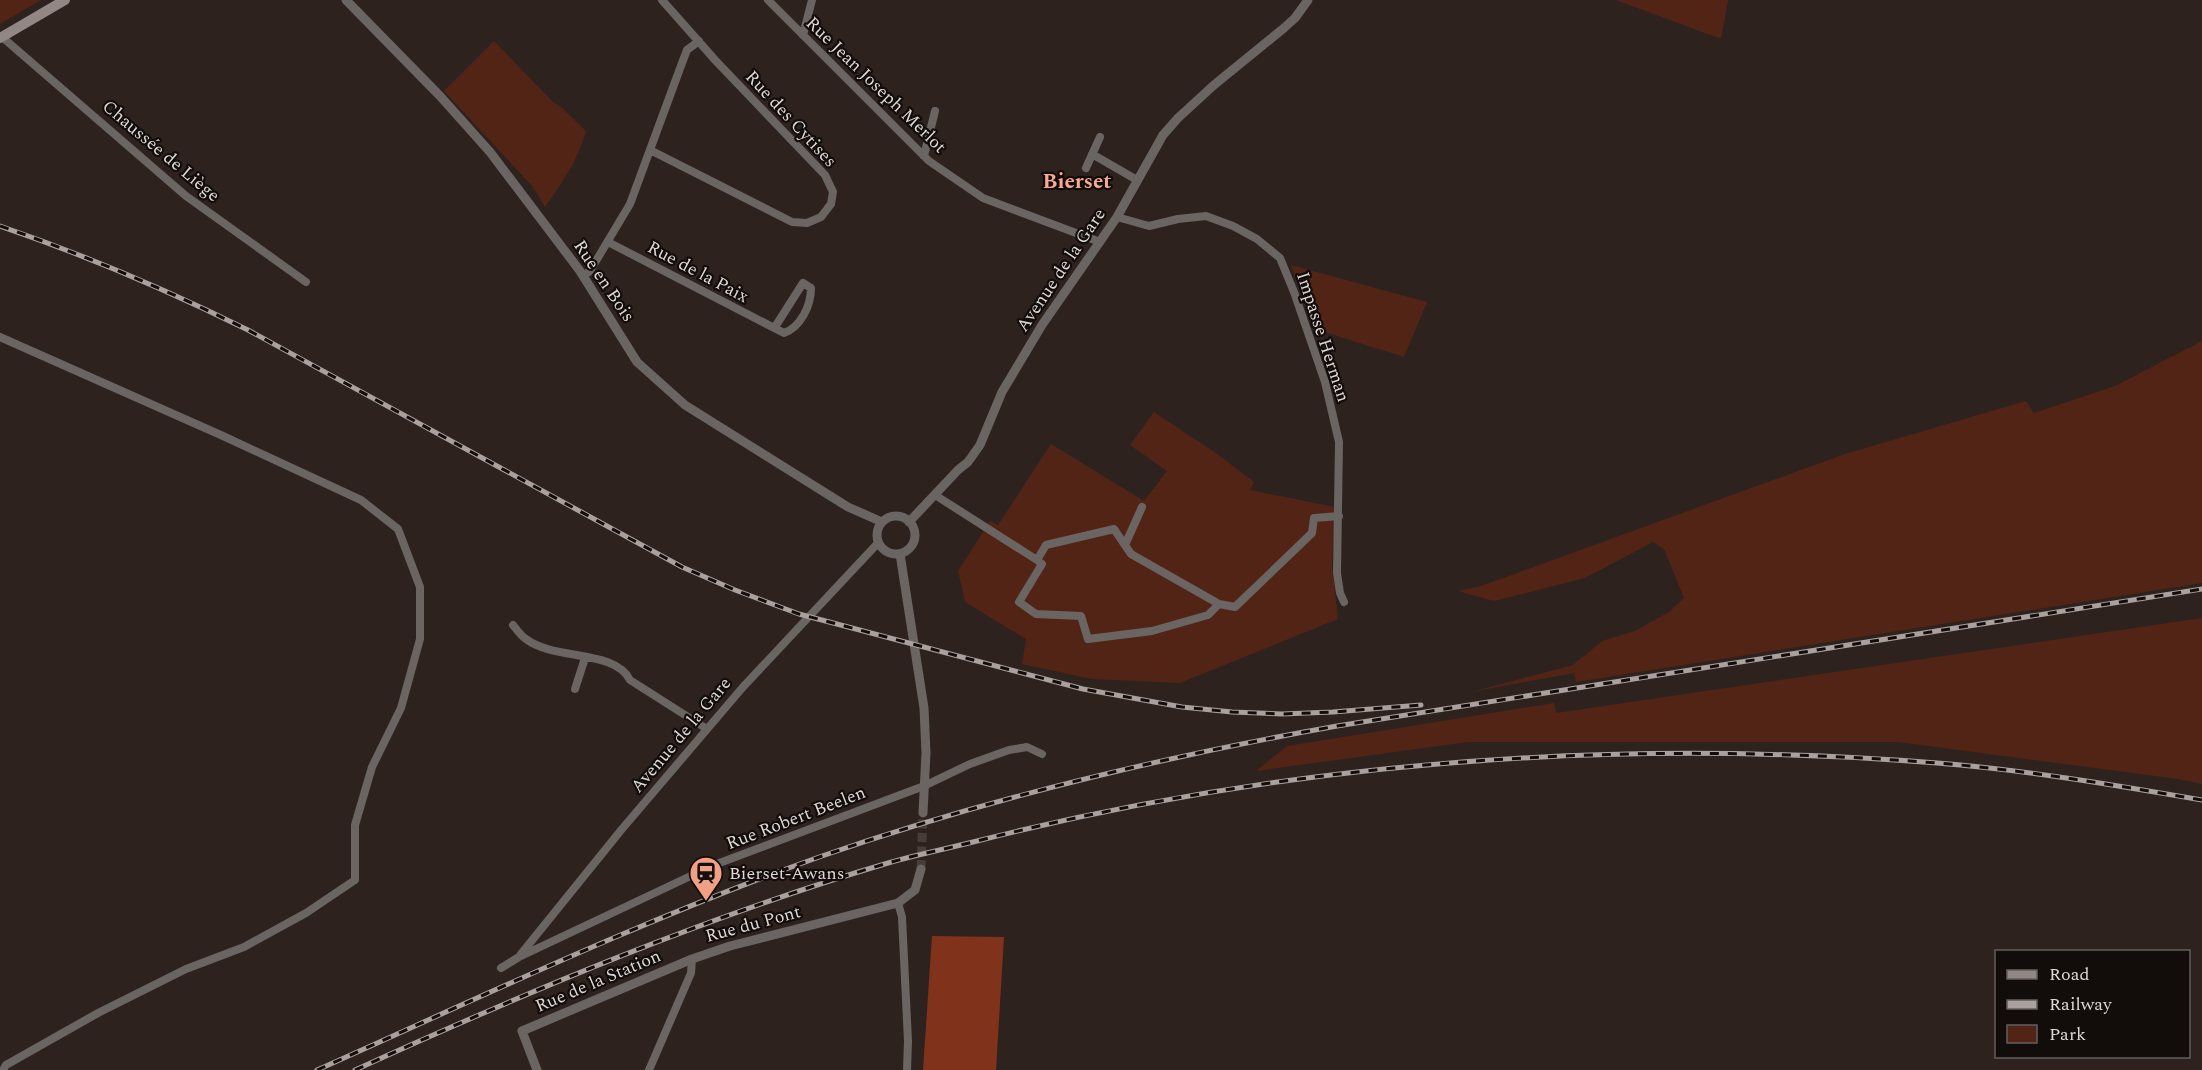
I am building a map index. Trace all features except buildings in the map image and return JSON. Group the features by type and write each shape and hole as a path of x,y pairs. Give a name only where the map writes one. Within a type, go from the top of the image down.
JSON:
{"main road":[{"name":"Chaussée de Liège","path":"1,38 65,0"}],"street":[{"name":"Rue en Bois","path":"346,0 441,96 490,152 583,276 637,362 685,405 848,507 882,522"},
{"name":"Rue des Cytises","path":"650,150 792,222 807,223 821,217 831,204 833,192 825,175 662,0"},
{"name":"Rue Jean Joseph Merlot","path":"768,0 924,156 983,198 1100,242"},
{"path":"803,35 812,0"},
{"name":"Avenue de la Gare","path":"909,522 968,462 980,445 1002,392 1042,325 1118,217 1163,135 1214,85 1295,18 1308,0"},
{"name":"Chaussée de Liège","path":"1,38 186,196 306,282"},
{"path":"583,276 590,271 630,204 687,50 699,41"},
{"path":"924,156 935,111"},
{"path":"1086,168 1100,137"},
{"path":"1092,154 1137,180"},
{"name":"Impasse Herman","path":"1118,217 1149,226 1206,216 1249,234 1280,258 1325,382 1339,442 1337,573 1344,602"},
{"name":"Rue de la Paix","path":"608,242 766,325 775,327"},
{"path":"803,283 811,288 811,301 793,330 784,333 775,327 803,283"},
{"path":"0,337 361,500 398,528 420,587 420,639 408,685 401,708 372,767 355,825 355,880 306,913 244,947 176,974 98,1013 3,1066"},
{"path":"935,495 1042,564 1019,602 1036,614 1081,616 1088,639 1152,631 1208,615 1220,604"},
{"path":"1125,545 1142,507"},
{"path":"898,516 909,522 915,534 915,540 907,551 900,554 889,554 878,543 877,532 882,522 889,517 898,516"},
{"path":"1036,560 1046,545 1114,529 1131,554 1220,604 1235,607 1312,533 1314,518 1339,516"},
{"name":"Avenue de la Gare","path":"519,957 707,729 765,663 878,543"},
{"path":"900,554 924,708 926,753 923,813"},
{"path":"513,625 526,639 542,647 585,658 609,661 627,674 630,680 707,729"},
{"path":"575,689 585,658"},
{"name":"Rue Robert Beelen","path":"501,968 519,957 714,865 924,786 970,764 1009,750 1027,747 1042,753"},
{"path":"907,1070 908,1041 902,916 898,903 915,890 921,869"},
{"name":"Rue du Pont","path":"649,1070 691,973 692,959 730,946 898,903"},
{"name":"Rue de la Station","path":"537,1070 522,1031 692,959"}],"green space":[{"path":"0,0 41,0 0,24"},
{"path":"1616,0 1728,0 1721,39"},
{"path":"494,41 553,102 586,131 579,152 545,207 532,186 444,91"},
{"path":"1291,265 1427,302 1404,357 1315,329"},
{"path":"2202,341 2202,583 1576,682 1574,673 1471,692 1573,665 1602,641 1635,631 1669,612 1684,598 1664,549 1653,542 1585,578 1494,601 1458,591 1481,586 1845,454 2026,401 2034,413 2115,386"},
{"path":"1154,412 1216,453 1254,482 1250,490 1335,507 1332,565 1338,619 1180,683 1092,679 1022,664 1026,639 965,602 958,571 990,521 998,525 1051,444 1144,501 1167,471 1130,445"},
{"path":"2202,618 2202,784 1898,742 1468,742 1256,771 1287,746 1554,703 1556,713"}],"shaded area":[{"path":"932,936 1004,937 996,1070 923,1070"}],"tunnel":[{"path":"921,869 923,813"}],"railway":[{"path":"0,226 126,274 248,330 682,567 799,614 1083,689 1182,707 1282,714 1421,705"},
{"path":"317,1070 567,958 757,880 885,835 1077,781 1206,751 1337,726 2202,589"},
{"path":"355,1070 618,957 820,884 900,860 981,840 1099,813 1218,791 1337,774 1456,762 1696,753 1816,756 1970,766 2070,778 2202,800"}],"place":[{"name":"Bierset-Awans","path":"706,902"}],"district":[{"name":"Bierset","path":"1077,182"}]}
